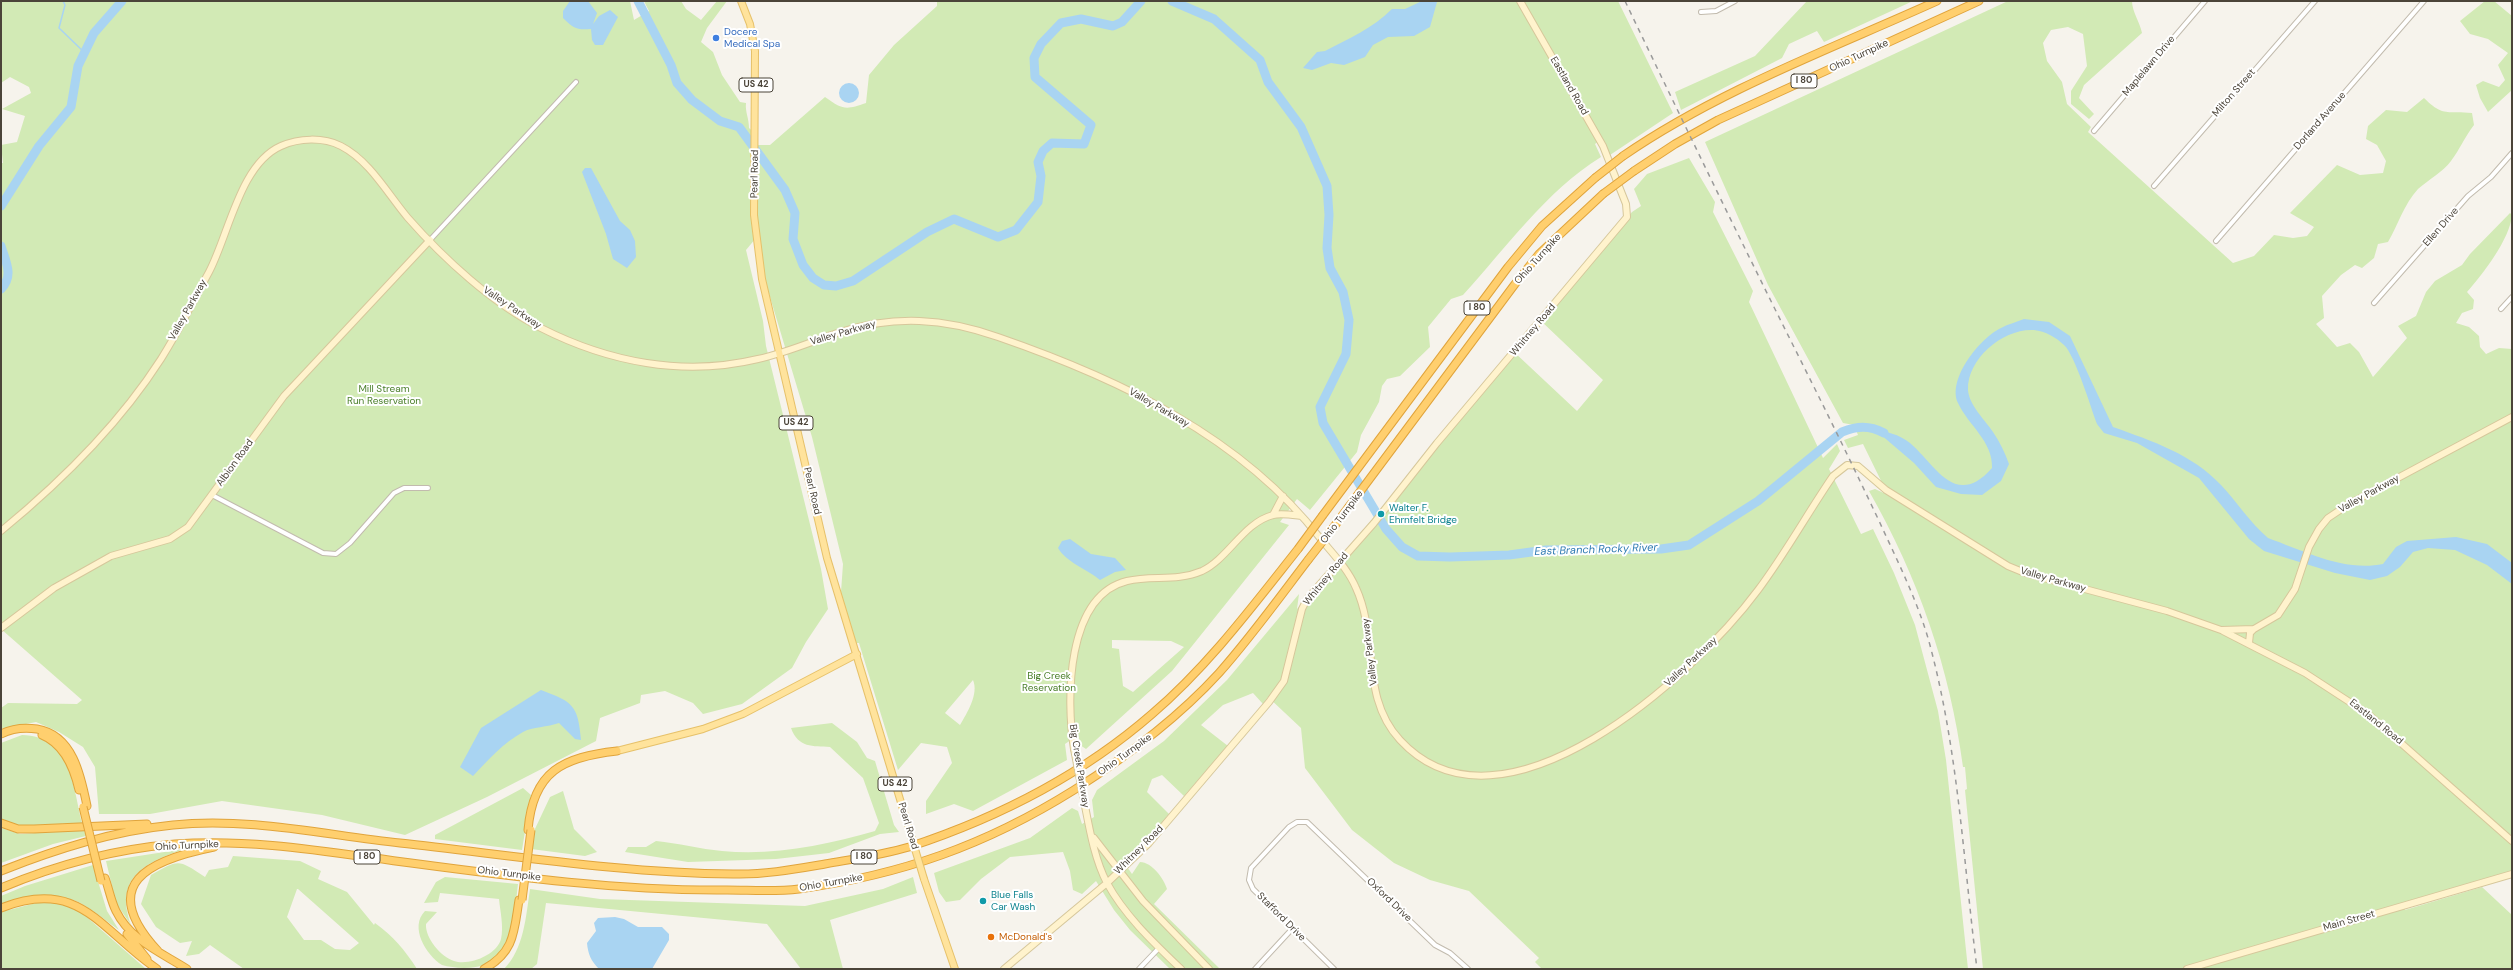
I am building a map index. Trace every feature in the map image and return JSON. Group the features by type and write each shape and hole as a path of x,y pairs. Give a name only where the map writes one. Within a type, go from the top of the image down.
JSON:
{"highway":[{"name":"Ohio Turnpike","path":"1,871 74,844 175,824 262,826 604,866 736,874 796,869 907,848 1008,807 1055,784 1107,750 1152,715 1192,677 1228,637 1298,548 1508,267 1542,226 1595,178 1623,156 1662,129 1710,103 1937,1"},
{"name":"Ohio Turnpike","path":"1,888 61,865 118,852 176,844 231,844 288,847 623,888 680,890 794,890 861,879 914,866 969,846 1018,824 1118,763 1171,720 1217,674 1333,528 1539,254 1603,194 1634,171 1675,144 1718,120 1979,1"},
{"path":"1,734 25,728 43,730 55,736 73,756 82,780 85,806"},
{"path":"1,739 22,732 32,732 52,740 70,762 85,806 111,909 122,928 138,945 154,967"},
{"path":"493,969 506,958 515,944 532,804 537,790 554,769 571,762 617,751"},
{"path":"1,823 18,829 175,824"},
{"path":"158,951 143,935 133,917 132,896 140,876 164,860 187,852 231,844"},
{"path":"103,880 116,911 126,927 158,951 187,969"},
{"path":"1,908 32,898 50,898 66,901 88,912 154,967"},
{"path":"484,969 499,959 510,946 520,900"}],"main road":[{"name":"Pearl Road","path":"741,1 750,24 755,51 754,215 762,279 827,558 924,879 955,969"},
{"path":"617,751 703,729 743,714 857,654"}],"street":[{"name":"Eastland Road","path":"1520,1 1603,146 1615,173"},
{"path":"1701,12 1716,11 1735,1"},
{"name":"Maplelawn Drive","path":"2094,131 2205,1"},
{"name":"Milton Street","path":"2154,186 2315,1"},
{"name":"Dorland Avenue","path":"2216,241 2424,1"},
{"path":"430,240 576,82"},
{"name":"Valley Parkway","path":"1,531 47,494 100,439 161,359 214,263 250,173 277,147 312,138 336,142 360,158 430,240 484,290 530,323 568,342 634,362 670,366 738,363 780,353 840,332 889,321 938,321 965,326 1043,353 1147,400 1178,417 1224,448 1282,496 1301,516 1339,562 1358,590 1369,626 1375,692 1385,721 1406,747 1427,764 1452,773 1471,776 1517,772 1559,758 1624,717 1676,677 1708,648 1758,590 1829,482 1839,470 1847,465 1858,466 1886,490 2008,566 2025,573 2166,611 2221,630 2254,628 2278,615 2293,594 2309,547 2328,518 2348,504 2512,417"},
{"name":"Ellen Drive","path":"2374,303 2468,196 2491,177 2512,153"},
{"name":"Whitney Road","path":"1004,969 1107,883 1149,843 1269,702 1284,681 1302,609 1307,599 1388,506 1437,443 1627,217 1626,204 1615,173"},
{"name":"Albion Road","path":"1,628 54,588 111,556 170,539 188,527 284,396 430,240"},
{"path":"2500,309 2512,296"},
{"path":"212,495 323,553 336,554 350,543 394,493 404,488 428,488"},
{"path":"1282,496 1274,515 1301,516"},
{"name":"Big Creek Parkway","path":"1181,969 1139,927 1107,883 1090,832 1074,749 1071,711 1079,630 1094,602 1114,586 1127,581 1181,578 1203,570 1223,555 1250,529 1274,515"},
{"path":"2249,644 2250,634 2254,628"},
{"name":"Eastland Road","path":"2221,630 2317,680 2368,714 2512,841"},
{"name":"Stafford Drive","path":"1313,827 1307,822 1297,822 1289,827 1252,868 1248,880 1253,889 1334,969"},
{"name":"Oxford Drive","path":"1313,827 1436,946 1450,953 1468,969"},
{"name":"Big Creek Parkway","path":"1090,832 1119,872 1161,921 1209,969"},
{"name":"Main Street","path":"2187,969 2512,874"},
{"path":"1255,969 1292,929"},
{"path":"1140,969 1159,948"}],"green space":[{"name":"Mill Stream Run Reservation","path":"1,1 630,1 634,20 649,11 644,1 681,1 686,9 701,20 717,1 727,1 707,28 701,42 713,52 722,75 740,102 746,103 749,128 757,135 757,145 770,145 825,97 845,108 866,103 869,75 894,45 937,6 937,1 1618,1 1673,113 1610,155 1599,135 1599,141 1595,144 1601,157 1581,171 1544,203 1463,295 1451,299 1428,327 1430,347 1400,376 1387,379 1382,386 1379,402 1361,435 1357,452 1310,510 1297,499 1280,522 1289,525 1172,671 1086,749 1080,745 1078,735 1065,744 1067,760 973,811 954,804 926,814 926,801 952,763 947,747 921,743 898,770 859,643 851,643 840,606 843,564 812,437 764,277 756,238 746,250 763,321 766,346 821,569 828,609 806,642 792,668 742,704 703,714 693,703 665,691 641,695 640,703 600,718 596,741 487,797 405,835 322,815 222,801 150,814 99,814 95,767 83,747 59,732 36,722 1,729 1,708 8,703 77,704 82,700 1,629 1,163 3,163 1,145 17,142 25,116 2,109 31,93 29,87 10,77 1,83","holes":["1112,640 1171,641 1184,647 1133,692 1123,686 1119,649 1112,648","973,680 973,697 969,709 960,725 945,713"]},
{"path":"1807,1 1913,1 1824,42 1817,31 1789,44 1782,58 1681,110 1675,92 1755,56"},
{"path":"2008,1 2132,1 2133,9 2142,33 2084,85 2079,98 2094,114 2089,119 2071,104 2071,91 2087,66 2083,34 2068,27 2051,30 2043,43 2047,61 2062,82 2067,104 2091,127 2088,132 2233,263 2254,256 2274,235 2293,238 2307,236 2314,227 2290,213 2337,165 2360,175 2383,173 2386,161 2377,145 2366,139 2368,126 2386,110 2407,112 2424,98 2441,111 2472,113 2474,125 2454,157 2444,169 2418,189 2413,195 2388,242 2378,244 2374,258 2362,268 2355,265 2341,275 2322,296 2324,318 2316,324 2337,347 2350,343 2359,352 2373,377 2407,338 2398,326 2416,316 2426,292 2435,281 2462,265 2470,254 2510,213 2512,215 2506,235 2495,256 2467,292 2474,300 2473,309 2462,313 2456,323 2469,327 2479,336 2480,347 2486,354 2499,348 2512,349 2512,873 2404,905 2405,910 2482,887 2512,915 2512,969 2198,969 2222,962 2224,957 2184,969 1983,969 1965,790 1967,789 1965,767 1963,767 1950,694 1930,624 1903,556 1869,491 1875,489 1888,495 1863,444 1848,448 1844,440 1858,435 1854,425 1843,423 1768,285 1705,142"},
{"path":"2485,1 2494,1 2512,16 2512,90 2488,112 2480,98 2476,85 2483,81 2499,87 2505,80 2498,65 2508,53 2488,39 2470,34 2460,21"},
{"path":"1689,158 1715,202 1713,212 1753,291 1749,302 1823,458 1837,444 1840,451 1829,469 1861,534 1873,529 1894,573 1915,625 1938,711 1946,760 1968,969 1542,969 1535,962 1539,958 1469,891 1430,880 1394,863 1352,830 1305,768 1301,728 1268,697 1263,704 1253,693 1223,705 1201,725 1228,746 1184,796 1162,775 1152,779 1147,792 1169,814 1166,817 1169,820 1125,864 1132,874 1140,862 1149,865 1157,872 1167,889 1154,904 1220,969 1170,969 1130,930 1114,910 1096,881 1082,894 1073,890 1070,871 1063,852 1010,857 981,879 960,900 946,902 939,892 934,873 1030,838 1072,808 1078,811 1082,824 1094,817 1092,800 1097,790 1164,741 1227,680 1299,594 1297,609 1513,351 1577,411 1603,380 1540,320 1632,212 1641,206 1634,189 1647,174"},
{"path":"832,723 857,742 867,758 875,761 894,825 899,832 880,834 829,853 776,859 688,862 625,852 628,847 646,847 656,841 722,851 780,851 838,841 875,831 879,823 863,778 830,747 812,746 802,743 794,735 791,728"},
{"path":"22,735 38,738 51,744 60,754 72,779 82,823 16,826 1,820 1,743"},
{"path":"523,788 531,795 522,850 435,839 435,835"},
{"path":"563,791 574,829 597,852 585,856 531,849 534,831 550,797"},
{"path":"1,828 20,834 84,830 86,836 53,844 1,863"},
{"path":"184,849 157,860 136,874 130,884 127,895 127,909 131,925 116,903 106,861"},
{"path":"233,856 300,861 321,871 318,879 347,892 374,925 375,923 398,944 417,969 244,969 210,945 199,954 186,956 192,941 180,943 156,927 141,904 151,875 167,866 178,863 189,867 205,877 209,870 228,867","holes":["298,889 359,943 350,950 335,949 321,940 304,940 287,917"]},
{"path":"93,865 107,911 119,930 85,906 67,898 38,895 19,898 1,904 1,896 25,886"},
{"path":"445,877 518,884 513,929 507,946 498,959 483,966 466,968 449,967 442,965 430,955 425,948 419,932 419,925 420,918 425,911 437,912 426,924 428,935 431,941 444,956 454,961 467,962 482,958 494,950 501,939 502,924 499,899 440,893 438,902 424,903 436,882"},
{"path":"913,877 917,893 830,920 843,969 801,969 767,924 546,903 537,964 531,969 504,969 511,961 520,942 530,889 600,899 805,906 883,889"},
{"path":"40,902 64,903 81,912 146,969 1,969 1,912"}],"water":[{"path":"570,1 588,1 597,13 593,24 599,16 610,10 618,17 603,45 595,45 592,40 591,29 576,28 563,18 563,11"},
{"path":"1422,1 1440,1 1437,2 1430,27 1414,36 1388,37 1373,45 1365,57 1344,65 1331,63 1312,70 1303,68 1317,52 1325,51 1360,33 1385,16 1392,9 1405,9"},
{"path":"849,83 856,86 859,93 856,100 849,103 842,100 839,93 842,86"},
{"path":"585,168 591,168 620,221 630,230 635,241 636,257 627,268 613,259 606,234 582,172"},
{"path":"2024,319 2049,322 2070,336 2113,427 2157,443 2184,457 2210,474 2255,526 2268,538 2324,559 2339,563 2368,566 2383,564 2396,547 2407,541 2456,537 2487,544 2512,563 2512,584 2487,565 2455,550 2428,548 2413,552 2400,567 2387,576 2370,580 2335,573 2264,551 2249,539 2199,478 2137,443 2104,433 2097,424 2078,370 2064,345 2046,333 2034,330 2011,334 1989,347 1981,356 1969,378 1968,390 1971,401 1998,440 2009,464 2001,481 1982,495 1961,494 1936,487 1914,463 1873,428 1906,440 1946,479 1956,484 1967,485 1979,480 1992,468 1991,458 1984,441 1962,411 1958,403 1956,393 1957,383 1961,371 1968,360 1984,341 2001,328"},
{"path":"1070,539 1091,554 1115,558 1126,570 1115,572 1100,580 1072,562 1058,548 1062,541"},
{"path":"541,690 560,698 572,706 578,719 581,740 575,739 559,723 535,728 523,732 509,741 473,776 460,767 481,728"},
{"path":"615,917 624,919 638,927 662,927 669,934 669,940 652,969 599,969 594,963 589,954 587,943 596,931 594,923 598,918"}],"waterway":[{"path":"63,1 65,5 59,28 85,53"},
{"name":"East Branch Rocky River","path":"1,206 39,146 71,107 78,66 94,33 122,1"},
{"name":"East Branch Rocky River","path":"638,1 671,65 677,83 692,100 720,121 739,127 785,190 795,213 793,239 803,265 813,278 824,285 836,286 853,281 927,232 954,219 998,237 1016,230 1038,202 1041,176 1038,162 1043,151 1052,143 1084,144 1091,125 1035,77 1034,58 1041,44 1061,23 1081,19 1113,26 1122,22 1141,1"},
{"name":"East Branch Rocky River","path":"1172,1 1214,19 1260,60 1268,82 1301,127 1327,186 1329,215 1327,248 1330,268 1343,292 1349,320 1346,354 1320,407 1323,423 1386,529 1402,547 1418,556 1450,557 1509,555 1546,550 1661,549 1689,545 1758,501 1842,432 1853,428 1863,427 1879,430 1884,433"},
{"name":"East Branch Rocky River","path":"1,246 8,269 7,279 1,289"}],"railway":[{"path":"1625,1 1880,523 1918,608 1928,638 1938,679 1953,761 1977,969"}],"place":[{"name":"Docere Medical Spa","path":"716,38"},
{"name":"Walter F. Ehrnfelt Bridge","path":"1381,514"},
{"name":"Blue Falls Car Wash","path":"983,901"},
{"name":"McDonald's","path":"991,937"}],"park label":[{"name":"Big Creek Reservation","path":"1049,682"}]}
